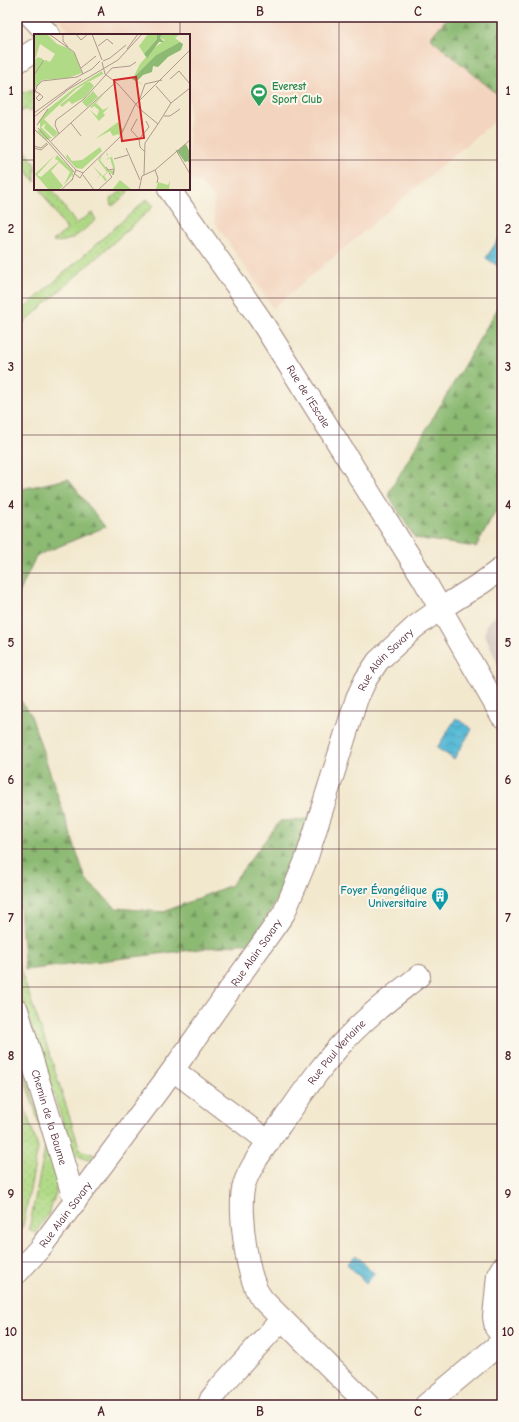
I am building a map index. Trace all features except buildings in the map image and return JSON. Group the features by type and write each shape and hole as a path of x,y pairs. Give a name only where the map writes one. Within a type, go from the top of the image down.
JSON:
{"street":[{"path":"32,17 47,34"},
{"path":"17,62 34,51"},
{"name":"Rue de l'Escale","path":"170,190 260,319 423,578 502,716"},
{"name":"Rue Alain Savary","path":"17,1273 40,1248 173,1070 284,913 306,860 357,698 366,679 378,661 415,627 502,568"},
{"name":"Rue Paul Verlaine","path":"368,1405 262,1299 255,1287 250,1272 243,1229 244,1186 250,1172 269,1142 336,1049 366,1020 419,976"},
{"name":"Chemin de la Baume","path":"17,1010 75,1202"},
{"path":"173,1070 269,1142"},
{"path":"502,1268 498,1275 494,1317 496,1328 502,1335"},
{"path":"209,1405 211,1399 222,1385 282,1319"},
{"path":"426,1405 502,1342"}],"shaded area":[{"path":"58,17 448,17 430,38 502,98 502,115 273,308 215,223 213,209 215,199 200,182 190,182 190,34 71,34"},
{"path":"502,612 502,674 485,634 487,623"}],"green space":[{"path":"448,17 502,17 502,98 430,38"},
{"path":"34,89 34,109 29,112 26,109 17,114 17,94"},
{"path":"17,138 34,164 34,181 17,156"},
{"path":"41,190 53,190 76,224 92,213 96,220 71,239 59,242 53,241 67,230"},
{"path":"123,190 128,190 127,193 114,205 111,205 110,200"},
{"path":"147,199 154,206 17,329 17,315"},
{"path":"502,301 502,500 476,547 415,538 388,494"},
{"path":"68,479 105,527 36,556 17,598 17,490"},
{"path":"17,696 30,713 86,880 116,908 164,912 231,885 280,821 309,819 288,878 278,898 249,943 25,970 20,907 17,907"},
{"path":"17,960 50,1055 80,1150 95,1155 90,1159 83,1158 73,1153 17,983"},
{"path":"17,1041 59,1184 48,1215 35,1233 29,1229 46,1144 17,1056"},
{"path":"17,1084 38,1148 23,1226 17,1233"}],"water":[{"path":"502,234 502,265 501,268 486,258"},
{"path":"456,718 472,729 454,759 437,748"},
{"path":"356,1255 375,1274 366,1283 347,1264"}],"place":[{"name":"Everest Sport Club","path":"259,107"},
{"name":"Foyer Évangélique Universitaire","path":"440,911"}]}
